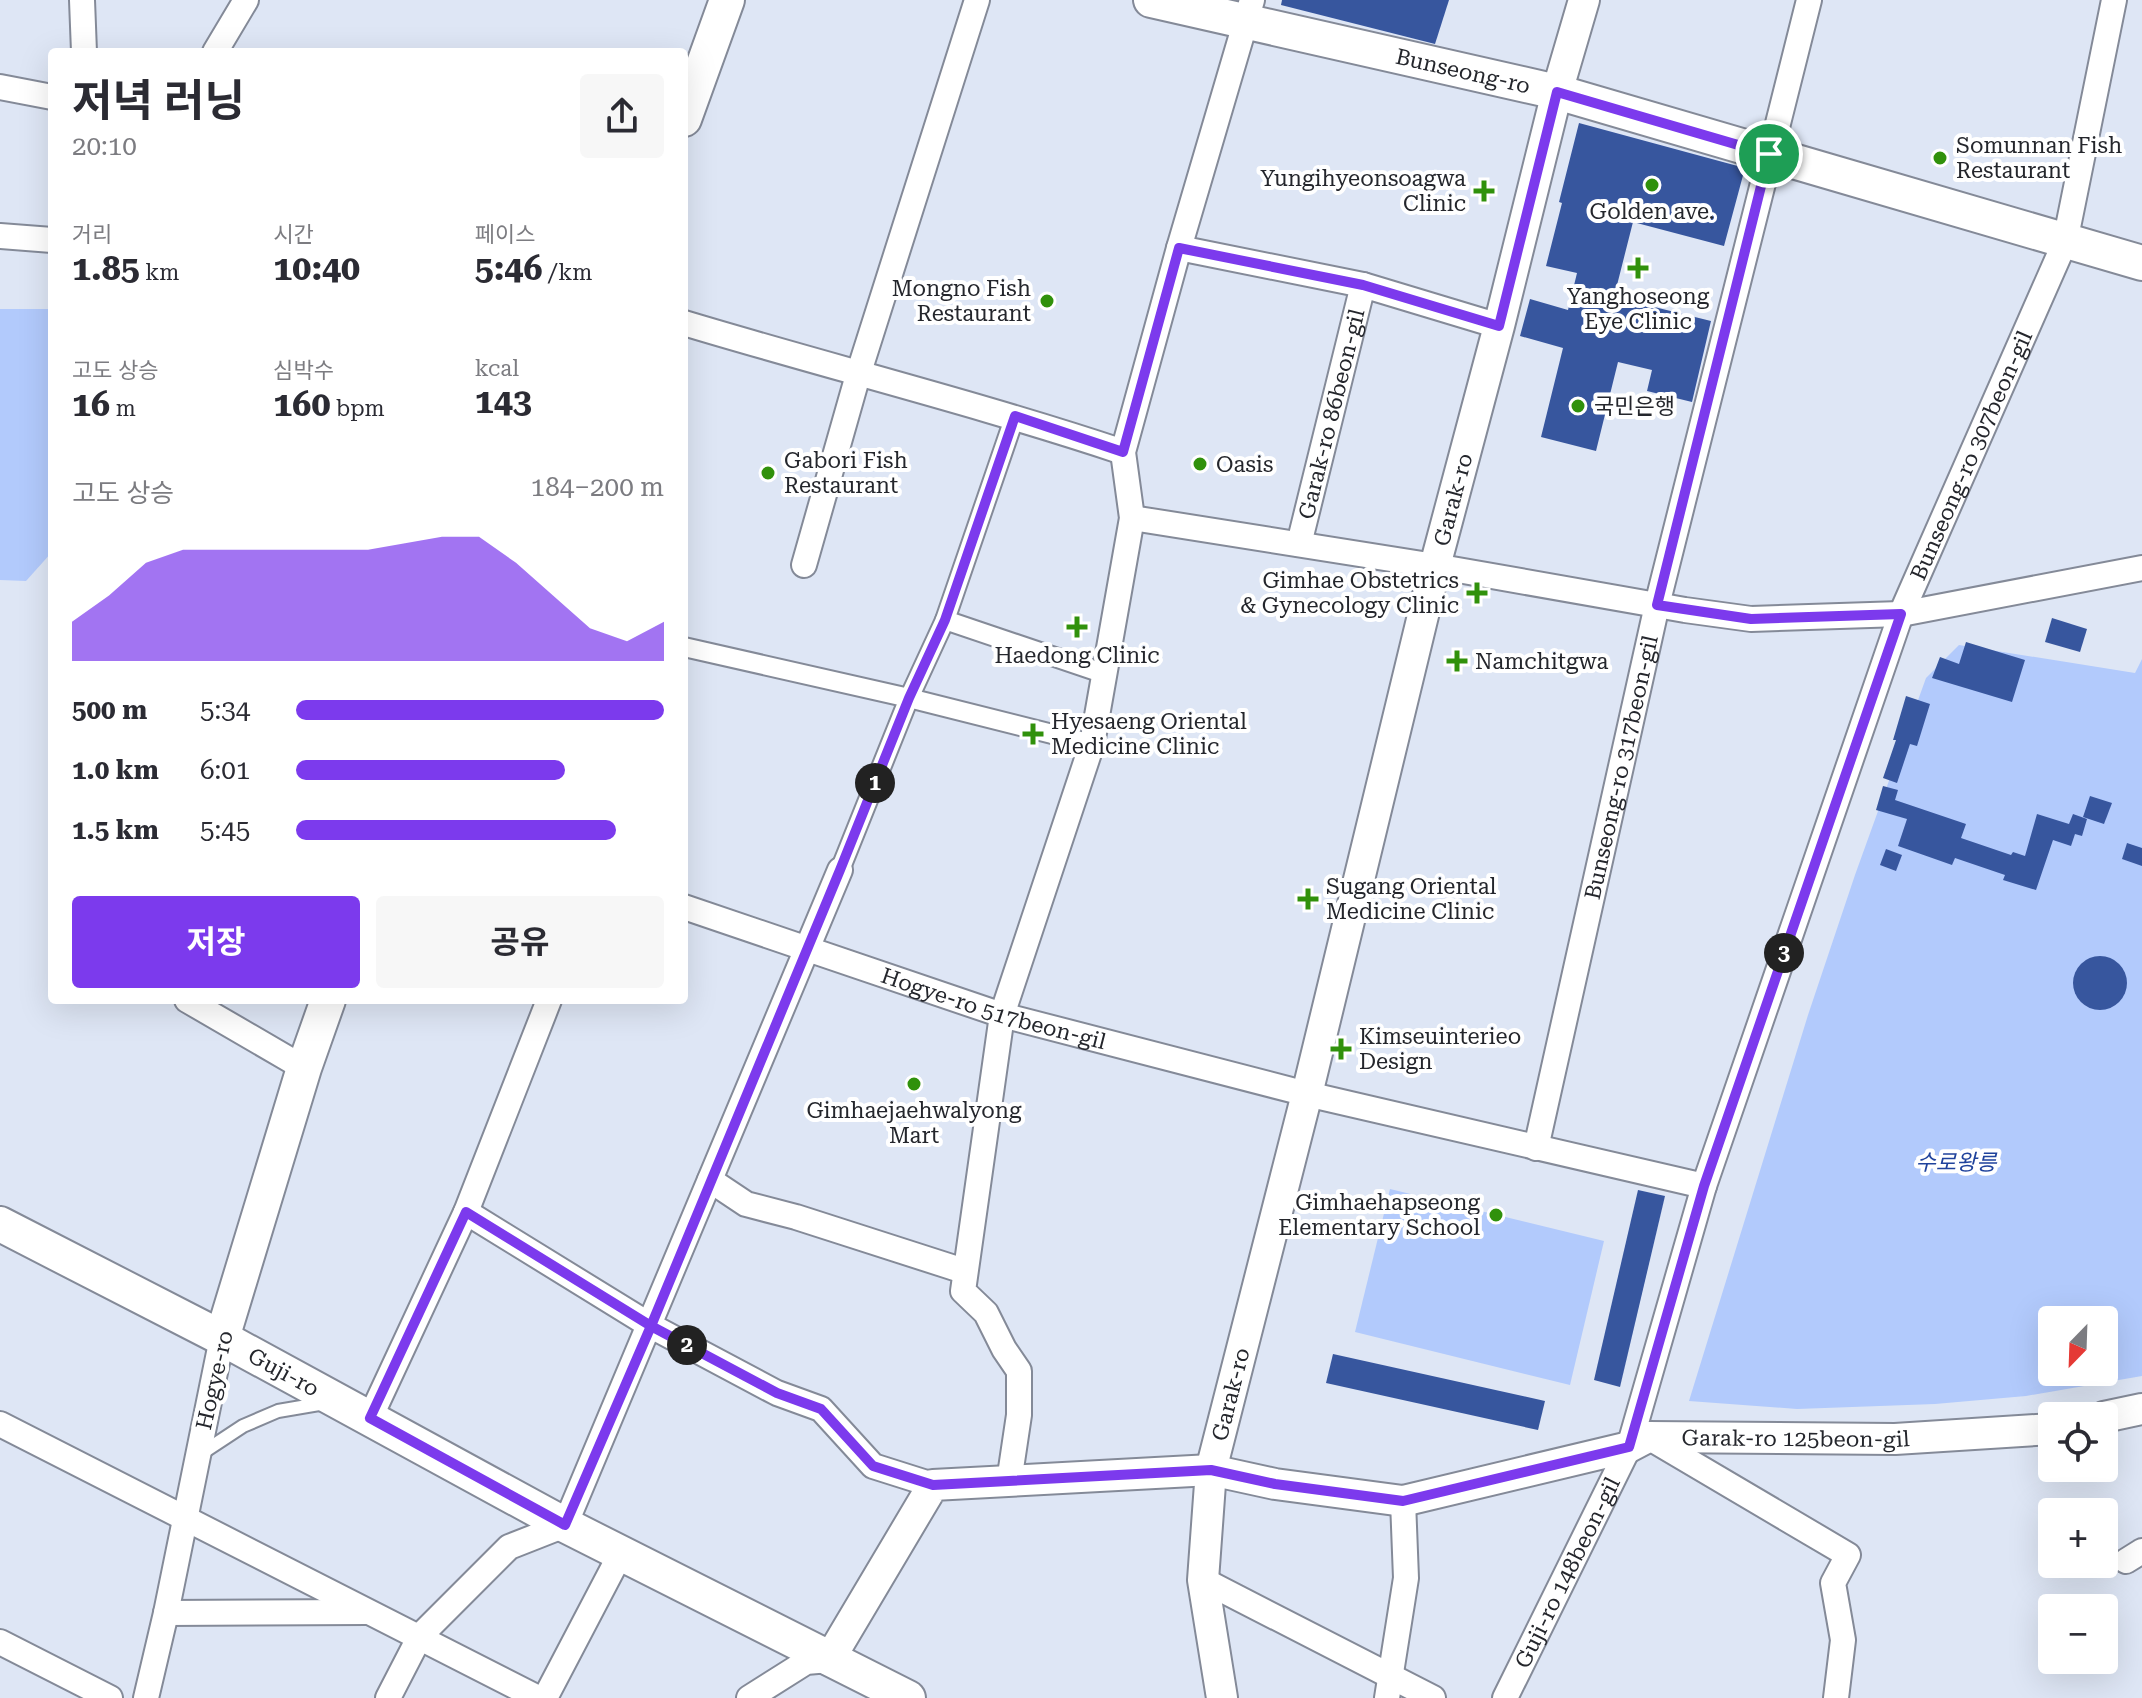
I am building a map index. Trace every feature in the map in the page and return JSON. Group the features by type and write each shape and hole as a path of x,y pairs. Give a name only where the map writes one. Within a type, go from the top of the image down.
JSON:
{"main road":[{"path":"688,108 727,0"},
{"name":"Bunseong-ro","path":"1151,0 1249,12 1557,92 2142,263"},
{"name":"Hogye-ro","path":"222,1338 304,1068 327,1004"},
{"name":"Guji-ro","path":"0,1224 222,1338 565,1525 897,1695"}],"street":[{"path":"82,0 84,48"},
{"path":"217,48 246,0"},
{"path":"804,565 858,375 977,0"},
{"name":"Garak-ro","path":"1222,1698 1203,1580 1211,1470 1307,1094 1435,566 1557,92 1584,0"},
{"name":"Bunseong-ro 317beon-gil","path":"1536,1148 1657,605 1809,0"},
{"name":"Bunseong-ro 307beon-gil","path":"1638,1442 1704,1186 1901,614 2065,242 2114,0"},
{"path":"1009,1482 1019,1415 1019,1371 986,1313 963,1291 1002,1015 1092,744 1132,518 1123,452 1249,12"},
{"path":"0,87 48,96"},
{"path":"0,236 48,240"},
{"name":"Garak-ro 86beon-gil","path":"1179,248 1363,285 1499,326"},
{"name":"Garak-ro 86beon-gil","path":"1299,544 1363,285"},
{"path":"688,324 858,375 1015,416 1123,452"},
{"path":"388,1698 420,1636 509,1547 565,1525 651,1326 909,698 945,620 1015,416"},
{"path":"1132,518 1751,619 1901,614 2142,568"},
{"path":"945,620 1105,674"},
{"path":"688,648 909,698 1092,744"},
{"name":"Hogye-ro 517beon-gil","path":"688,908 1002,1015 1307,1094"},
{"path":"194,1004 304,1068"},
{"path":"370,1418 466,1212 547,1004"},
{"path":"1307,1094 1704,1186"},
{"path":"710,1180 746,1204 964,1271"},
{"path":"466,1212 651,1326 777,1393 821,1409 873,1466 933,1485 829,1660 806,1662 749,1698"},
{"name":"Hogye-ro","path":"146,1698 222,1338"},
{"path":"2118,1414 2142,1409"},
{"path":"0,1424 538,1698"},
{"name":"Garak-ro 125beon-gil","path":"933,1485 1211,1470 1275,1484 1403,1501 1638,1442 1895,1439 2038,1430"},
{"path":"1638,1442 1848,1555 1833,1583 1843,1640 1836,1698"},
{"name":"Guji-ro 148beon-gil","path":"1505,1698 1638,1442"},
{"path":"1388,1687 1406,1578 1403,1501"},
{"path":"545,1698 621,1553"},
{"path":"1203,1580 1388,1687 1433,1698"},
{"path":"166,1613 373,1612"},
{"path":"0,1642 110,1698"}],"lane":[{"path":"197,1456 243,1426 278,1411 338,1401"}],"green space":[{"path":"0,309 48,309 48,556 26,581 0,580"},
{"name":"수로왕릉","path":"1959,645 2135,673 2142,659 2142,1376 2118,1380 2118,1306 2038,1306 2038,1386 2084,1386 2026,1396 1935,1404 1797,1409 1689,1401 1808,1015 1926,678"},
{"path":"1390,1189 1604,1241 1570,1385 1355,1332"}],"building":[{"path":"1282,0 1449,0 1435,44 1281,5"},
{"path":"1579,123 1745,168 1724,246 1633,222 1614,297 1711,321 1692,402 1647,391 1652,370 1618,362 1596,451 1541,437 1563,348 1520,336 1530,299 1568,310 1577,273 1546,266"},
{"path":"2052,618 2087,629 2080,652 2045,642"},
{"path":"1966,642 2025,660 2012,702 1932,678 1940,657 1959,664"},
{"path":"1906,696 1930,704 1917,746 1910,744 1897,783 1883,778"},
{"path":"1883,786 1898,790 1895,800 1966,824 1961,838 2011,855 2013,852 2025,856 2037,814 2069,824 2073,814 2087,819 2082,836 2075,834 2071,846 2053,840 2036,890 2003,880 2005,875 1955,858 1952,865 1898,846 1907,819 1876,810"},
{"path":"2090,796 2112,803 2104,824 2083,817"},
{"path":"2127,843 2142,848 2142,866 2122,859"},
{"path":"1886,849 1902,855 1896,871 1880,865"},
{"path":"2100,956 2119,964 2127,983 2119,1002 2100,1010 2081,1002 2073,983 2081,964"},
{"path":"1638,1190 1665,1196 1620,1387 1594,1380"},
{"path":"1333,1354 1545,1401 1538,1430 1326,1383"}],"place":[{"name":"Somunnan Fish Restaurant","path":"1940,158"},
{"name":"Golden ave.","path":"1652,185"},
{"name":"Yungihyeonsoagwa Clinic","path":"1484,191"},
{"name":"Yanghoseong Eye Clinic","path":"1638,268"},
{"name":"Mongno Fish Restaurant","path":"1047,301"},
{"name":"국민은행","path":"1578,406"},
{"name":"Oasis","path":"1200,464"},
{"name":"Gabori Fish Restaurant","path":"768,473"},
{"name":"Gimhae Obstetrics & Gynecology Clinic","path":"1477,593"},
{"name":"Haedong Clinic","path":"1077,627"},
{"name":"Namchitgwa","path":"1457,661"},
{"name":"Hyesaeng Oriental Medicine Clinic","path":"1033,734"},
{"name":"Sugang Oriental Medicine Clinic","path":"1308,899"},
{"name":"Kimseuinterieo Design","path":"1341,1049"},
{"name":"Gimhaejaehwalyong Mart","path":"914,1084"},
{"name":"Gimhaehapseong Elementary School","path":"1496,1215"}],"route":[{"path":"1769,154 1557,92 1499,326 1363,285 1179,248 1123,452 1015,416 945,620 909,698 651,1326 565,1525 370,1418 466,1212 651,1326 777,1393 821,1409 873,1466 933,1485 1211,1470 1275,1484 1403,1501 1629,1447 1704,1186 1901,614 1751,619 1657,605 1769,154"}]}
